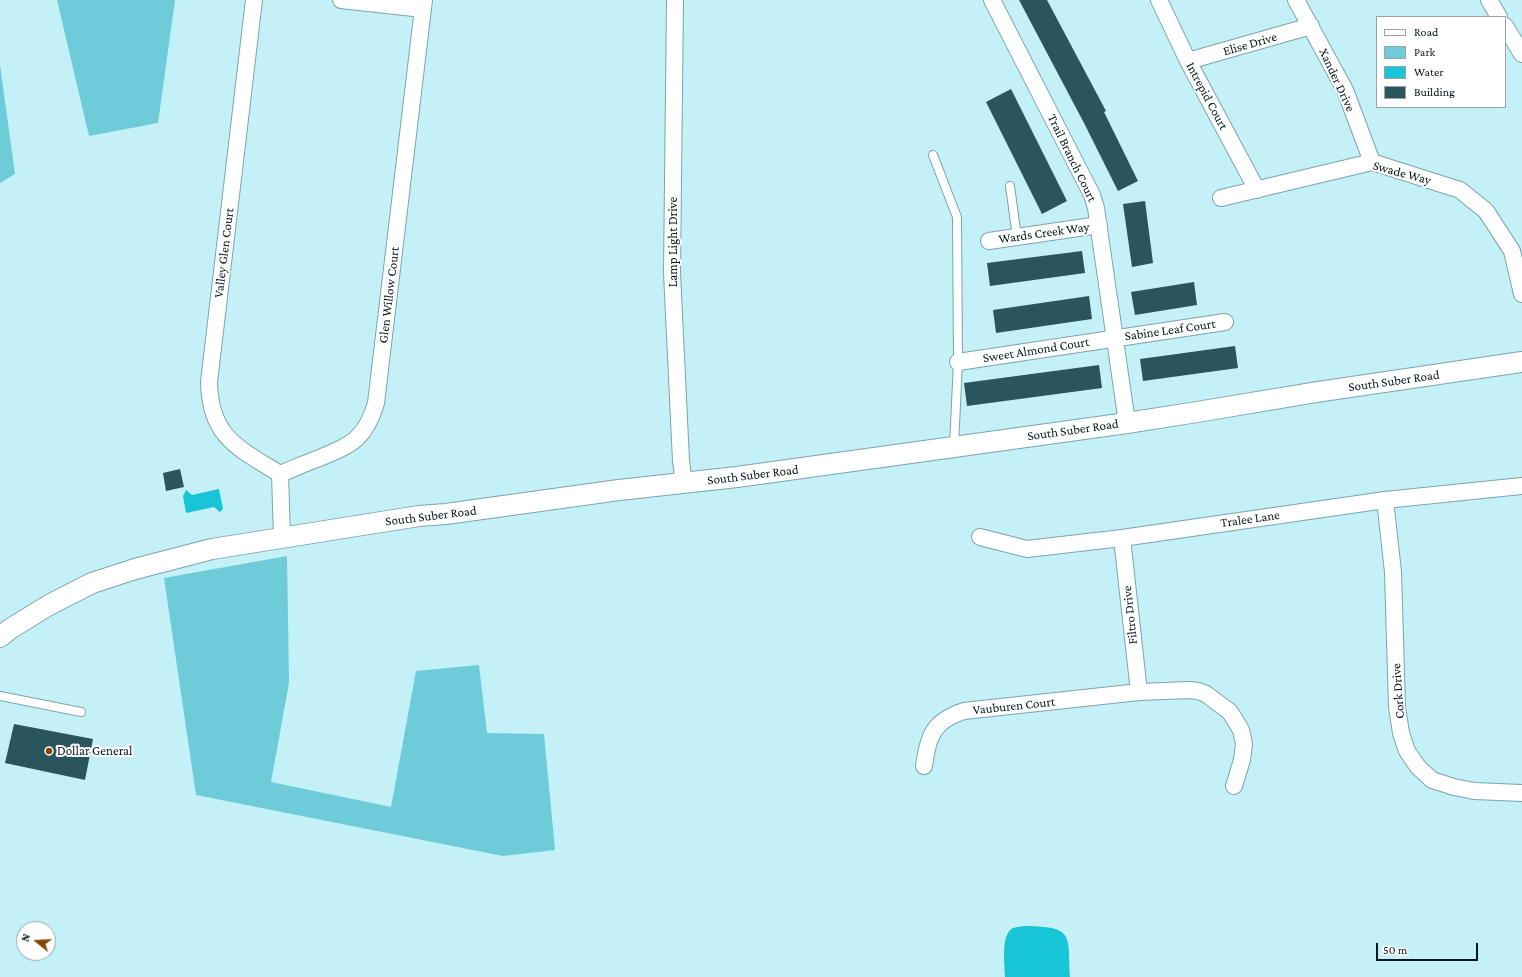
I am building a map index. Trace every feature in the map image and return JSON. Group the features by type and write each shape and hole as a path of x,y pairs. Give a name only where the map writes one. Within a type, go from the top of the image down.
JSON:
{"street":[{"name":"Valley Glen Court","path":"254,0 208,382 211,408 222,431 238,449 280,474"},
{"path":"341,0 424,5"},
{"name":"Lamp Light Drive","path":"675,0 672,273 681,461 684,483"},
{"name":"Trail Branch Court","path":"992,0 1092,195 1099,225 1126,423"},
{"name":"Intrepid Court","path":"1159,0 1188,61 1257,190"},
{"name":"Xander Drive","path":"1296,0 1345,90 1372,162"},
{"path":"1489,0 1498,16"},
{"name":"Glen Willow Court","path":"280,474 347,447 364,431 372,417 376,402 424,5"},
{"name":"Elise Drive","path":"1188,61 1311,26"},
{"path":"1506,28 1522,54"},
{"name":"Swade Way","path":"1221,198 1372,162 1460,190 1486,211 1512,251 1522,294"},
{"name":"Wards Creek Way","path":"989,241 1099,225"},
{"name":"Sabine Leaf Court","path":"1115,337 1225,322"},
{"name":"Sweet Almond Court","path":"958,362 1115,337"},
{"name":"South Suber Road","path":"0,637 10,629 49,605 92,583 135,569 212,549 419,516 446,514 619,490 684,483 1126,423 1317,392 1522,362"},
{"path":"280,474 282,537"},
{"name":"Tralee Lane","path":"980,537 1027,548 1122,538 1385,500 1522,486"},
{"name":"Cork Drive","path":"1385,500 1393,572 1397,708 1401,733 1407,751 1418,767 1432,780 1474,791 1522,793"},
{"name":"Filtro Drive","path":"1122,538 1139,692"},
{"name":"Vauburen Court","path":"924,766 926,750 931,736 939,724 950,716 964,711 1139,692 1189,690 1206,694 1219,702 1230,712 1241,730 1244,744 1242,760 1234,786"}],"lane":[{"path":"932,154 957,217 958,362 954,447"},
{"path":"1010,186 1016,237"},
{"path":"0,696 81,712"}],"green space":[{"path":"57,0 175,0 158,123 89,136"},
{"path":"0,65 15,174 0,183"},
{"path":"287,556 289,683 271,782 391,807 416,671 479,665 487,733 544,734 555,850 503,856 196,795 164,578"}],"water":[{"path":"219,489 223,509 220,512 214,507 186,513 183,496 186,490 192,495"},
{"path":"1026,926 1053,928 1060,931 1065,936 1068,942 1070,977 1005,977 1004,951 1006,937 1013,928"}],"building":[{"path":"1019,0 1047,0 1106,111 1104,112 1138,181 1118,191"},
{"path":"1011,89 1067,201 1042,214 986,102"},
{"path":"1145,201 1153,263 1132,267 1123,204"},
{"path":"1082,251 1085,273 990,286 987,263"},
{"path":"1194,282 1197,305 1135,315 1131,292"},
{"path":"1089,296 1092,319 996,333 993,310"},
{"path":"1235,346 1238,368 1143,381 1140,359"},
{"path":"1099,365 1102,388 967,406 964,383"},
{"path":"180,469 184,487 166,491 163,473"},
{"name":"Dollar General","path":"14,724 93,739 85,780 5,763"}],"place":[{"name":"Dollar General","path":"49,751"}]}
